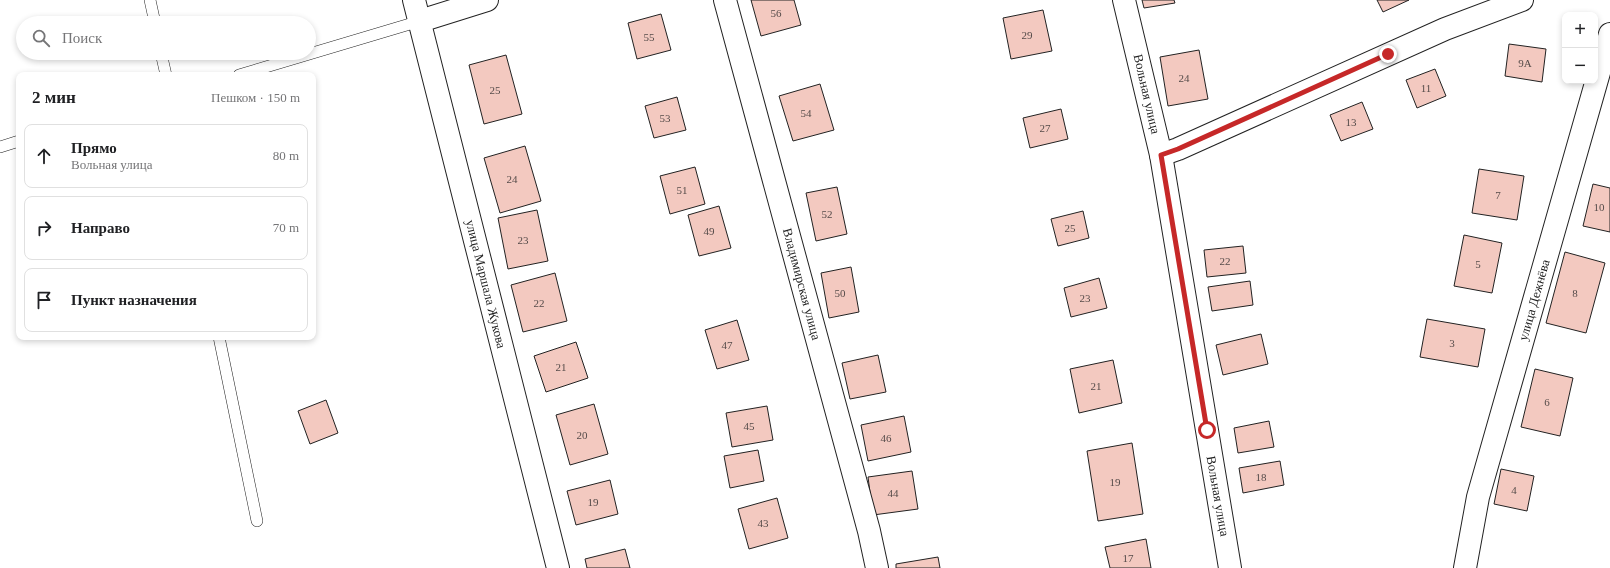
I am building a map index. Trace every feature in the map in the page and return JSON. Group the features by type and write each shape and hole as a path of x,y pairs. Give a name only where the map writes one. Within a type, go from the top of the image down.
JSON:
{"street":[{"name":"улица Маршала Жукова","path":"414,0 558,568"},
{"path":"420,21 487,0"},
{"name":"Владимирская улица","path":"726,0 869,530 877,568"},
{"name":"Вольная улица","path":"1124,0 1161,155 1230,568"},
{"path":"1161,155 1178,149 1445,28 1522,0"},
{"name":"улица Дежнёва","path":"1465,568 1478,497 1610,34"}],"lane":[{"path":"150,0 153,16"},
{"path":"316,52 420,21"},
{"path":"163,60 165,72"},
{"path":"249,72 289,60"},
{"path":"0,147 16,142"},
{"path":"220,340 257,521"}],"building":[{"path":"751,0 794,0 801,25 761,36"},
{"path":"1142,0 1174,0 1175,3 1144,8"},
{"path":"1377,0 1409,0 1383,12"},
{"path":"1043,10 1052,51 1011,59 1003,18"},
{"path":"661,14 671,50 637,59 628,23"},
{"path":"1509,44 1546,49 1542,82 1505,76"},
{"path":"1199,50 1208,99 1168,106 1160,57"},
{"path":"506,55 522,114 484,124 469,65"},
{"path":"1435,69 1446,96 1417,108 1406,80"},
{"path":"820,84 834,130 793,141 779,96"},
{"path":"677,97 686,130 654,138 645,106"},
{"path":"1362,102 1373,129 1341,141 1330,115"},
{"path":"1061,109 1068,139 1030,148 1023,118"},
{"path":"525,146 541,201 500,213 484,158"},
{"path":"695,167 705,204 670,214 660,176"},
{"path":"1479,169 1524,176 1517,220 1472,213"},
{"path":"1593,184 1610,188 1610,232 1583,226"},
{"path":"837,187 847,234 816,241 806,193"},
{"path":"719,206 731,248 699,256 688,215"},
{"path":"537,210 548,261 508,269 498,218"},
{"path":"1083,211 1089,238 1058,246 1051,219"},
{"path":"1464,235 1502,243 1492,293 1454,286"},
{"path":"1243,246 1246,273 1207,277 1204,250"},
{"path":"1565,252 1605,263 1586,333 1546,323"},
{"path":"851,267 859,312 829,318 821,273"},
{"path":"555,273 567,321 523,332 511,285"},
{"path":"1099,278 1107,308 1071,317 1064,288"},
{"path":"1250,281 1253,305 1212,311 1208,287"},
{"path":"1427,319 1485,329 1478,367 1420,357"},
{"path":"737,320 749,360 717,369 705,330"},
{"path":"1261,334 1268,364 1223,375 1216,345"},
{"path":"576,342 588,378 546,392 534,356"},
{"path":"878,355 886,392 850,399 842,363"},
{"path":"1113,360 1122,403 1079,413 1070,369"},
{"path":"1535,369 1573,378 1560,436 1521,427"},
{"path":"326,400 338,433 310,444 298,411"},
{"path":"594,404 608,454 570,465 556,415"},
{"path":"767,406 773,440 732,447 726,413"},
{"path":"904,416 911,452 868,461 861,425"},
{"path":"1269,421 1274,447 1238,453 1234,428"},
{"path":"1132,443 1143,514 1098,521 1087,451"},
{"path":"758,450 764,481 730,488 724,456"},
{"path":"1280,461 1284,485 1243,493 1239,468"},
{"path":"1501,469 1534,476 1527,511 1494,504"},
{"path":"912,471 918,509 873,515 868,477"},
{"path":"610,480 618,514 576,525 567,491"},
{"path":"777,498 788,538 749,549 738,509"},
{"path":"1146,539 1151,568 1110,568 1105,547"},
{"path":"625,549 630,568 587,568 585,559"},
{"path":"938,557 940,568 896,568 896,564"}],"route":[{"path":"1207,430 1161,155 1178,149 1388,54"}]}
